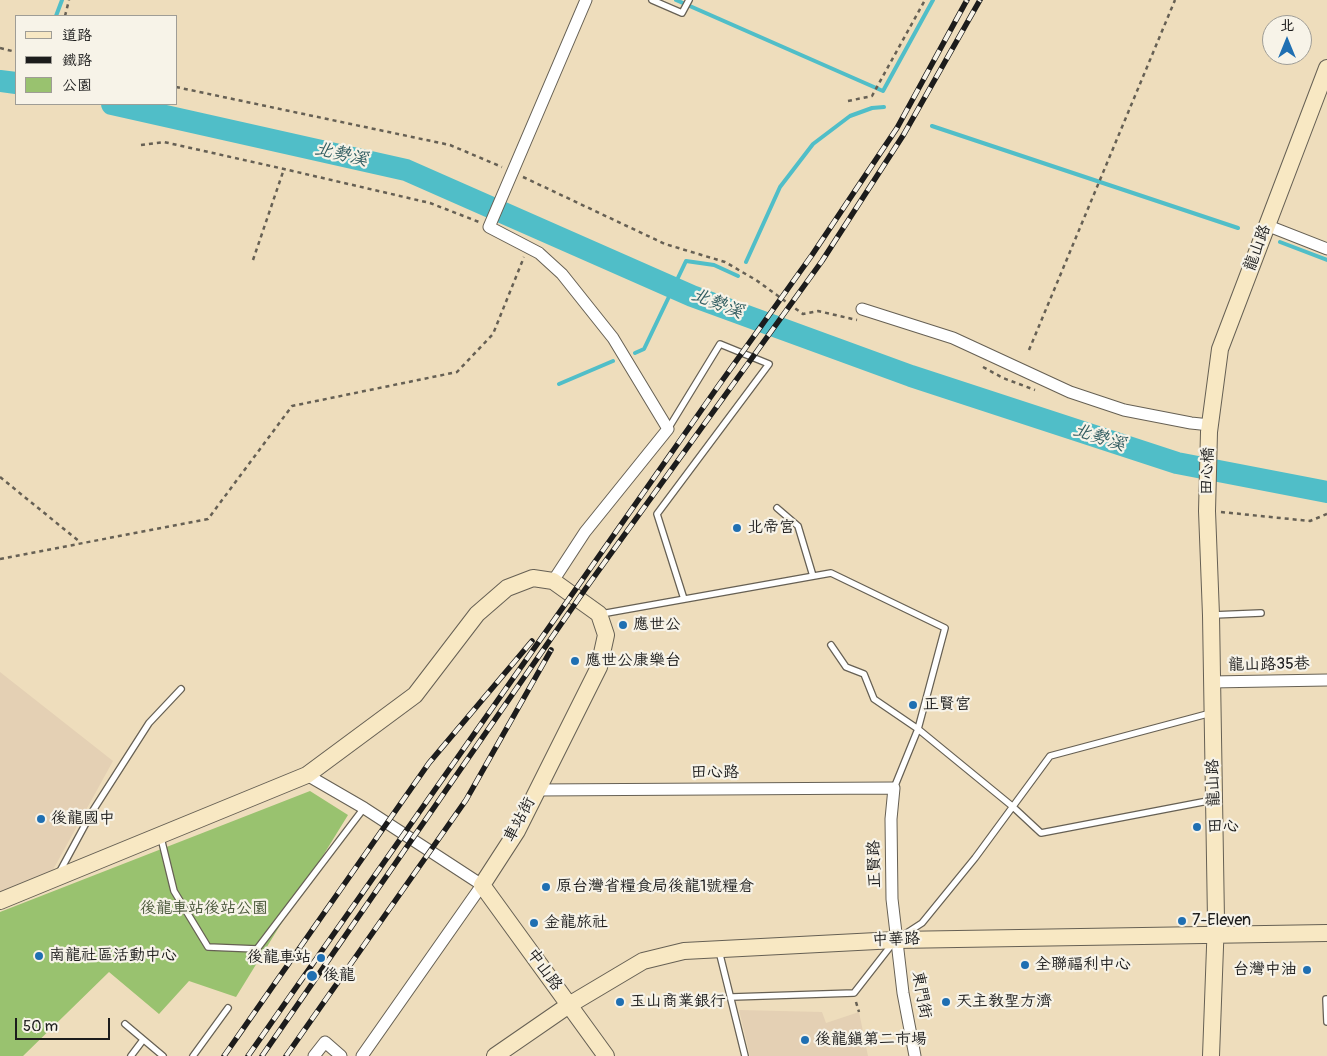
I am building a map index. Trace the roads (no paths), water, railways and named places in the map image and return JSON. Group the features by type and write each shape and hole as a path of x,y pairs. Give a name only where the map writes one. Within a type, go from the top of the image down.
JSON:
{"street":[{"path":"553,581 584,532 668,429 613,338 562,274 539,253 489,226 586,0"},
{"name":"龍山路","path":"1210,428 1220,349 1327,68"},
{"path":"1266,226 1327,249"},
{"path":"862,309 953,338 1070,392 1124,410 1210,428"},
{"name":"田心橋","path":"1210,428 1214,511"},
{"name":"龍山路","path":"1211,1056 1216,935 1211,713 1214,511"},
{"path":"0,901 307,775 415,695 477,614 507,588 533,578 553,581 599,614"},
{"name":"車站街","path":"362,1056 482,885 517,831 536,790 576,718 599,667 606,635 599,614"},
{"name":"龍山路35巷","path":"1212,682 1327,680"},
{"path":"307,775 364,808 482,885"},
{"name":"田心路","path":"536,790 894,788"},
{"name":"正賢路","path":"894,788 891,820 892,899 896,940"},
{"name":"中山路","path":"482,885 606,1056"},
{"name":"中華路","path":"495,1056 569,1005 643,961 684,951 896,940 1327,932"},
{"name":"東門街","path":"896,940 915,1056"},
{"path":"314,1056 325,1042 341,1056"}],"lane":[{"path":"652,0 682,13 689,0"},
{"path":"668,429 720,344 769,364 657,514 684,599"},
{"path":"777,508 798,526 813,576"},
{"path":"599,614 831,573 945,628 918,729 894,788"},
{"path":"1211,615 1261,613"},
{"path":"830,645 846,667 864,674 874,699 918,729 1012,806 1041,833 1214,800"},
{"path":"55,879 92,812 149,723 181,689"},
{"path":"732,997 854,993 896,940 922,923 975,858 1050,756 1211,713"},
{"path":"160,836 174,890 208,948 257,949 364,808"},
{"path":"718,948 732,997 745,1056"},
{"path":"1326,999 1327,1022"},
{"path":"193,1056 228,1008"},
{"path":"125,1024 163,1056"},
{"path":"131,1056 143,1040"}],"waterway":[{"path":"56,15 62,0"},
{"path":"676,0 883,91 933,0"},
{"name":"北勢溪","path":"0,81 15,83"},
{"name":"北勢溪","path":"116,105 406,170 692,296 911,376 1177,463 1327,492"},
{"path":"746,262 780,187 813,144 850,116 872,108 884,107"},
{"path":"932,126 1238,228"},
{"path":"1280,242 1327,260"},
{"name":"北勢溪","path":"635,353 644,349 686,261 714,265 738,276"},
{"path":"559,384 613,361"}],"railway":[{"path":"248,1056 812,255 897,128 967,0"},
{"path":"262,1056 586,588 822,261 904,134 980,0"},
{"path":"224,1056 429,763 532,641"},
{"path":"286,1056 466,800 551,650"}],"place":[{"name":"北帝宮","path":"737,528"},
{"name":"應世公","path":"623,625"},
{"name":"應世公康樂台","path":"575,661"},
{"name":"正賢宮","path":"913,705"},
{"name":"後龍國中","path":"41,819"},
{"name":"田心","path":"1197,827"},
{"name":"原台灣省糧食局後龍1號糧倉","path":"546,887"},
{"name":"7-Eleven","path":"1182,921"},
{"name":"金龍旅社","path":"534,923"},
{"name":"南龍社區活動中心","path":"39,956"},
{"name":"後龍車站","path":"321,958"},
{"name":"全聯福利中心","path":"1025,965"},
{"name":"台灣中油","path":"1307,970"},
{"name":"後龍","path":"312,976"},
{"name":"玉山商業銀行","path":"620,1002"},
{"name":"天主教聖方濟","path":"946,1002"},
{"name":"後龍鎮第二市場","path":"805,1040"}],"park label":[{"name":"後龍車站後站公園","path":"204,909"}]}
